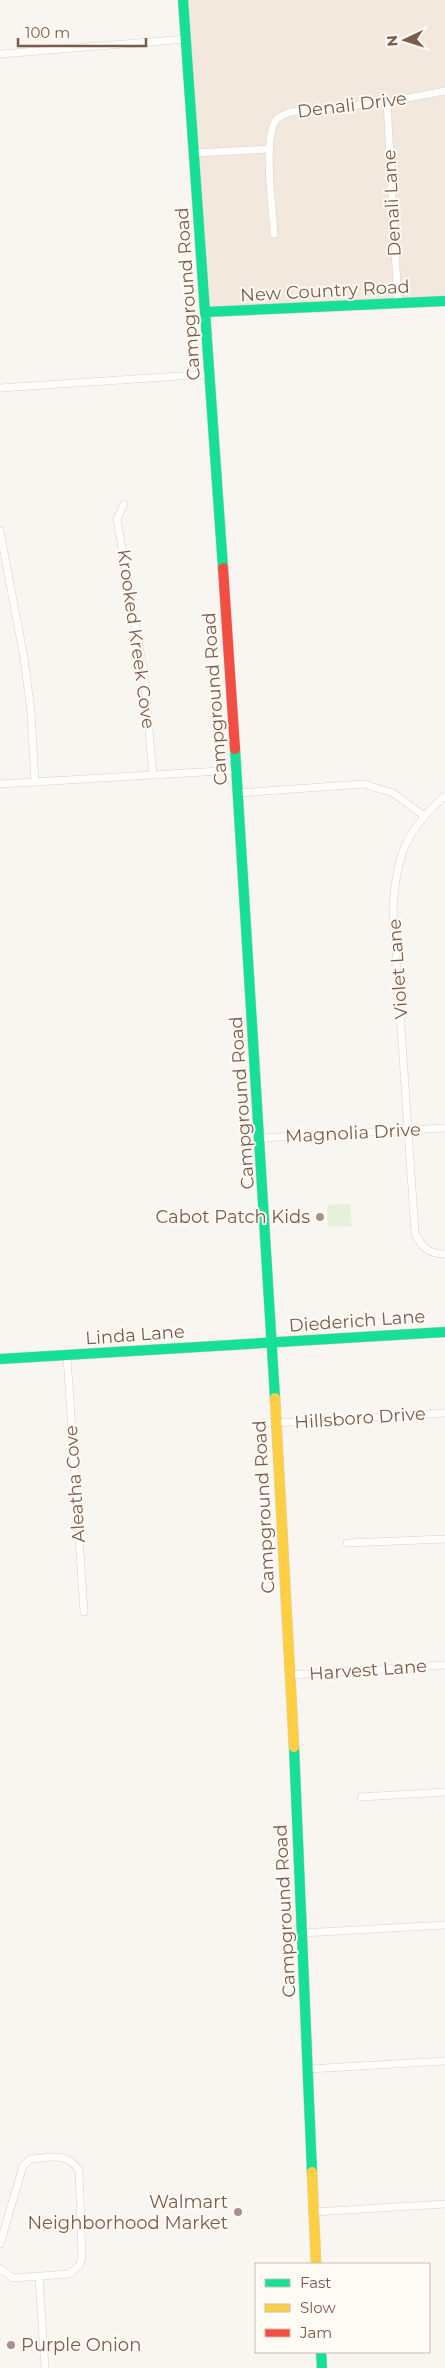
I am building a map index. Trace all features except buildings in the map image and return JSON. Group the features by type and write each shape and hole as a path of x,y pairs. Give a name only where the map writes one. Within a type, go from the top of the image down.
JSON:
{"street":[{"name":"Campground Road","path":"183,0 206,312 261,1138 290,1675 309,2069 316,2263"},
{"path":"0,54 186,39"},
{"name":"Denali Drive","path":"269,149 271,129 277,118 290,112 387,102 445,92"},
{"name":"Denali Lane","path":"387,102 398,304"},
{"path":"194,153 269,149 274,234"},
{"name":"New Country Road","path":"206,312 445,301"},
{"path":"0,388 210,374"},
{"name":"Krooked Kreek Cove","path":"124,504 117,519 144,674 153,775"},
{"path":"0,531 25,666 36,782"},
{"path":"0,784 236,770"},
{"path":"238,793 364,784 393,793 423,815"},
{"name":"Violet Lane","path":"445,796 423,815 408,840 399,861 394,901 414,1233 422,1247 434,1254 445,1254"},
{"name":"Magnolia Drive","path":"261,1138 445,1128"},
{"name":"Diederich Lane","path":"272,1343 445,1332"},
{"name":"Linda Lane","path":"0,1359 272,1343"},
{"name":"Aleatha Cove","path":"67,1356 84,1612"},
{"name":"Hillsboro Drive","path":"276,1423 445,1413"},
{"path":"347,1543 445,1539"},
{"name":"Harvest Lane","path":"290,1675 445,1665"},
{"path":"361,1797 445,1792"},
{"path":"302,1933 445,1925"},
{"path":"309,2069 445,2061"},
{"path":"0,2244 24,2166 30,2159 63,2157 72,2160 79,2170 82,2258 79,2266 69,2274 39,2278 13,2278 0,2269"},
{"path":"314,2212 445,2204"},
{"path":"39,2278 45,2368"},
{"path":"321,2353 322,2368"}],"shaded area":[{"path":"183,0 445,0 445,301 206,312"}],"green space":[{"path":"350,1204 352,1226 328,1227 327,1205"}],"traffic: fast":[{"path":"183,0 223,568"},
{"path":"206,312 445,301"},
{"path":"235,749 275,1398"},
{"path":"0,1359 445,1332"},
{"path":"294,1747 312,2172"},
{"path":"321,2353 322,2368"}],"traffic: slow":[{"path":"275,1398 294,1747"},
{"path":"312,2172 316,2263"}],"traffic: jam":[{"path":"223,568 235,749"}],"place":[{"name":"Cabot Patch Kids","path":"320,1217"},
{"name":"Walmart Neighborhood Market","path":"238,2212"},
{"name":"Purple Onion","path":"11,2345"}]}
